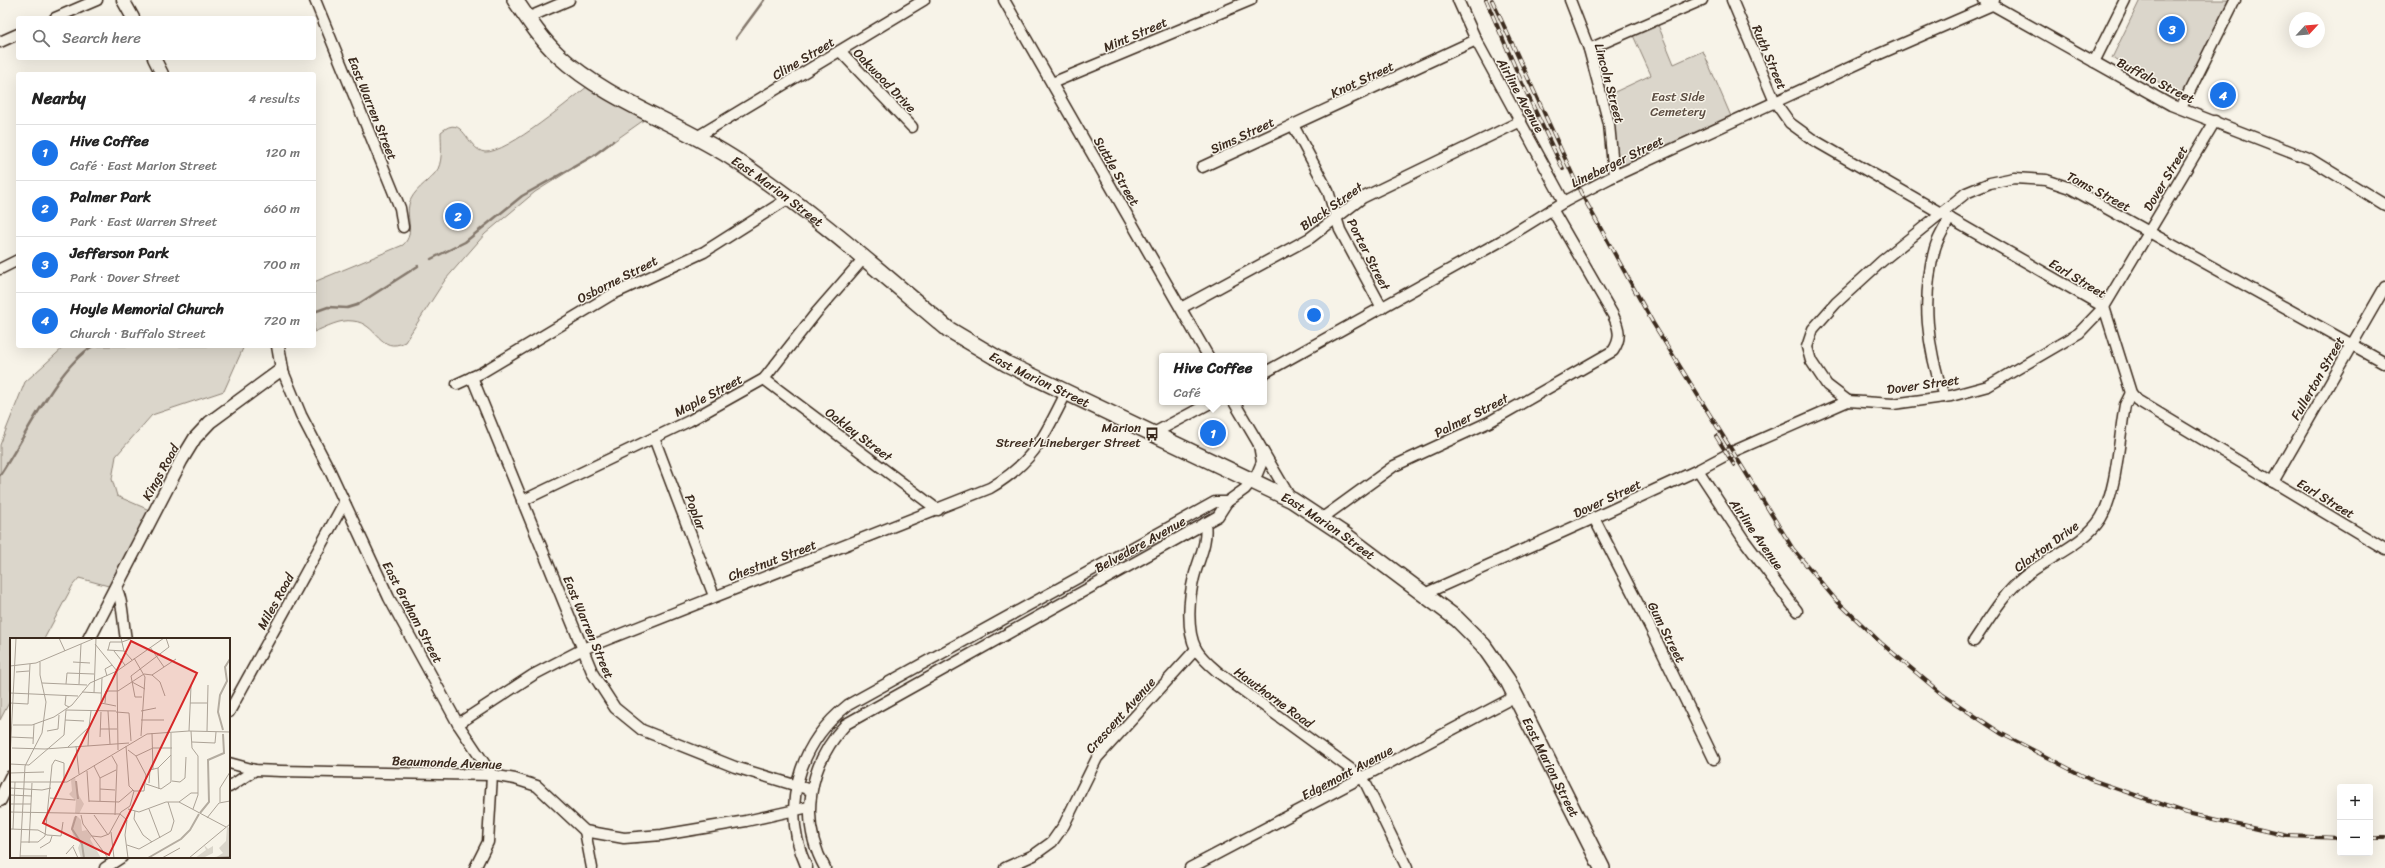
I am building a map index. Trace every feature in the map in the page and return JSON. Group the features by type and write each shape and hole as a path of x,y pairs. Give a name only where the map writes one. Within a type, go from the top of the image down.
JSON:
{"main road":[{"name":"East Marion Street","path":"515,0 541,38 579,73 627,102 729,156 789,198 864,258 948,329 1007,364 1292,500 1322,519 1457,619 1482,645 1516,696 1602,868"}],"street":[{"path":"60,16 96,0"},
{"path":"123,0 132,16"},
{"name":"East Warren Street","path":"315,0 400,208 403,227"},
{"path":"527,18 569,0"},
{"name":"Cline Street","path":"695,138 924,0"},
{"name":"Suttle Street","path":"1004,0 1206,353"},
{"name":"Mint Street","path":"1052,83 1251,0"},
{"name":"Airline Avenue","path":"1458,0 1476,40 1521,120 1564,202"},
{"name":"Lincoln Street","path":"1570,0 1589,49 1609,124 1614,176"},
{"path":"1589,49 1702,0"},
{"name":"Ruth Street","path":"1732,0 1775,102"},
{"path":"2094,62 2125,0"},
{"path":"2181,108 2235,0"},
{"name":"Lineberger Street","path":"1267,372 1382,308 1564,202 1614,176 1990,2"},
{"name":"Buffalo Street","path":"1990,2 2094,62 2181,108 2310,159 2385,205"},
{"path":"0,42 16,35"},
{"name":"Knot Street","path":"1293,125 1476,40"},
{"name":"Oakwood Drive","path":"840,52 912,127"},
{"path":"155,60 161,72"},
{"name":"Earl Street","path":"1775,102 1790,123 1799,130 2104,307 2131,393 2137,400 2385,549"},
{"name":"Black Street","path":"1181,308 1310,238 1362,198 1521,120"},
{"name":"Dover Street","path":"1424,594 1594,518 1698,470 1732,452 1848,401 1893,404 1944,397 1988,386 2079,333 2104,307 2215,121"},
{"name":"Sims Street","path":"1202,167 1293,125"},
{"name":"Porter Street","path":"1293,125 1328,191 1340,230 1382,308"},
{"name":"Toms Street","path":"1848,401 1827,385 1811,361 1807,347 1813,329 1836,303 1882,261 1956,199 1978,187 2002,180 2033,178 2070,188 2385,364"},
{"name":"Osborne Street","path":"457,384 472,377 611,295 704,252 789,198"},
{"name":"Palmer Street","path":"1322,519 1394,466 1482,425 1610,354 1618,344 1618,327 1552,209"},
{"path":"1944,397 1935,371 1928,338 1926,306 1935,247 1950,218"},
{"name":"Maple Street","path":"522,501 654,438 764,379 771,373 807,323 864,258"},
{"path":"0,269 16,261"},
{"name":"Fullerton Street","path":"2273,482 2385,287"},
{"path":"278,348 282,369"},
{"name":"East Graham Street","path":"282,369 301,415 388,598 458,724 492,775"},
{"name":"Kings Road","path":"90,638 195,438 210,422 282,369"},
{"name":"East Warren Street","path":"472,377 583,649 604,693 621,714 642,730 735,767 811,790"},
{"name":"Oakley Street","path":"764,379 938,510"},
{"name":"Chestnut Street","path":"458,724 533,675 583,649 714,596 938,510 990,488 1021,468 1038,445 1066,393"},
{"name":"Claxton Drive","path":"1974,641 2018,582 2041,564 2074,544 2090,531 2101,517 2111,491 2125,405 2131,393"},
{"path":"1152,434 1206,405"},
{"path":"1236,405 1292,500"},
{"name":"Poplar","path":"654,438 714,596"},
{"path":"1252,481 1262,462 1260,445"},
{"name":"Airline Avenue","path":"1698,470 1744,540 1797,611"},
{"name":"Belvedere Avenue","path":"825,868 815,846 809,807 811,790 814,774 826,749 846,724 1205,523 1220,514 1227,502 1252,481"},
{"name":"Belvedere Avenue","path":"807,868 797,835 793,811 796,785 811,747 831,718 848,705 1213,502 1227,502"},
{"name":"Miles Road","path":"230,710 344,503"},
{"name":"Gum Street","path":"1594,518 1652,629 1714,759"},
{"name":"Hawthorne Road","path":"1205,523 1206,539 1194,577 1191,598 1191,629 1196,649 1207,663 1219,674 1363,778 1407,868"},
{"path":"116,588 120,595 120,610 126,638"},
{"path":"1054,590 1060,603"},
{"name":"Crescent Avenue","path":"1005,868 1034,855 1052,842 1064,824 1097,758 1196,649"},
{"path":"903,675 910,687"},
{"name":"Edgemont Avenue","path":"1190,868 1516,696"},
{"name":"Beaumonde Avenue","path":"230,763 255,770 492,775 516,779 537,786 585,832"},
{"path":"230,786 255,770"},
{"path":"475,868 488,842 492,775"},
{"path":"0,800 10,779"},
{"path":"592,868 585,832 624,838 662,836 746,821 809,807"},
{"path":"105,868 120,858"}],"green space":[{"path":"2140,0 2232,0 2184,95 2112,58"},
{"name":"East Side Cemetery","path":"1656,20 1674,64 1703,51 1733,121 1614,176 1602,98 1651,75 1631,31"},
{"path":"593,82 651,115 593,156 535,192 485,234 445,280 405,342 396,345 384,342 368,327 353,321 338,322 316,331 316,281 403,245 407,240 410,229 408,211 411,199 440,165 441,132 449,127 455,126 460,129 473,145 479,150 485,152 495,150 524,135"},
{"path":"63,348 243,348 224,391 152,415 116,456 112,479 117,496 154,512 116,588 79,578 73,585 45,638 10,638 10,701 0,720 0,445 25,382"}],"waterway":[{"path":"736,38 764,0"},
{"path":"431,259 465,242 522,196 593,156 613,141"},
{"path":"316,311 328,307 347,308 357,305 418,266"},
{"path":"0,475 54,387 80,356 90,348"}],"railway":[{"path":"1486,0 1522,83 1563,169"},
{"path":"1492,0 1581,193 1653,323 1793,549 1835,599 1881,643 1943,695 2002,734 2089,779 2187,813 2287,836 2337,838"},
{"path":"1716,436 1734,465"},
{"path":"2373,838 2385,838"}],"place":[{"name":"Jefferson Park","path":"2172,29"},
{"name":"Hoyle Memorial Church","path":"2223,95"},
{"name":"Palmer Park","path":"458,216"},
{"name":"Hive Coffee","path":"1213,433"},
{"name":"Marion Street/Lineberger Street","path":"1152,434"}]}
